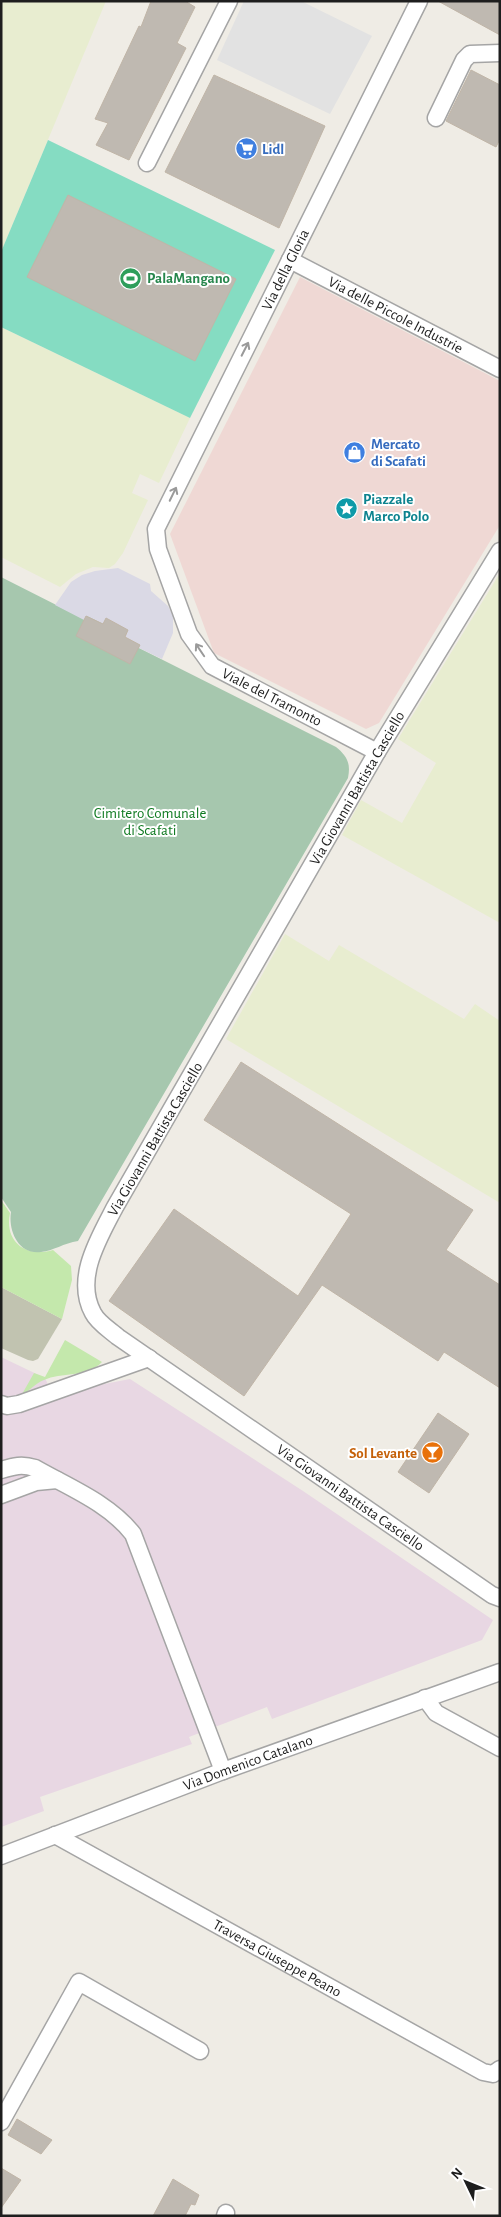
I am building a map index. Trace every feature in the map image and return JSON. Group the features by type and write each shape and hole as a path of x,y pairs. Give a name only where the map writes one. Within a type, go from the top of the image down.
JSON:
{"street":[{"path":"147,164 229,1"},
{"name":"Via della Gloria","path":"155,539 156,529 419,1"},
{"path":"436,118 464,60 470,54 500,53"},
{"name":"Via delle Piccole Industrie","path":"290,260 500,369"},
{"name":"Viale del Tramonto","path":"155,539 189,634 212,666 377,752"},
{"name":"Via Giovanni Battista Casciello","path":"497,1600 103,1325 93,1314 88,1300 86,1284 89,1262 115,1207 377,752 500,552"},
{"path":"1,1404 7,1406 19,1404 149,1358"},
{"path":"1,1470 25,1465 35,1468 112,1513 133,1534 223,1771"},
{"path":"1,1495 36,1482 57,1480"},
{"name":"Via Domenico Catalano","path":"1,1856 223,1771 498,1671"},
{"path":"424,1698 436,1713 500,1748"},
{"name":"Traversa Giuseppe Peano","path":"55,1835 483,2072 493,2074 500,2069"},
{"path":"1,2122 79,1982 200,2051"}],"shaded area":[{"path":"1,1 106,1 1,252"},
{"path":"244,1 301,1 372,36 330,114 217,60"},
{"name":"Mercato di Scafati","path":"300,277 500,381 500,525 379,723 366,729 214,653 170,534"},
{"path":"1,327 190,418 159,483 140,474 132,493 148,500 123,553 115,564 109,568 93,567 76,574 60,587 1,557"},
{"path":"118,568 150,584 151,591 168,606 173,616 173,633 162,659 139,648 140,645 125,637 128,630 106,619 103,624 87,616 84,620 55,605 71,582 82,575"},
{"path":"500,573 500,923 342,835 361,800 402,823 436,763 398,739"},
{"path":"285,934 329,961 339,945 464,1019 475,1004 500,1021 500,1203 226,1039"},
{"path":"1,1287 62,1319 38,1359 28,1360 1,1348"},
{"path":"1,1357 45,1378 55,1400 89,1387 130,1379 303,1491 493,1620 482,1640 272,1719 267,1707 189,1737 192,1744 40,1797 44,1811 1,1827"}],"green space":[{"path":"48,140 275,250 190,418 1,327 1,252"},
{"name":"Cimitero Comunale di Scafati","path":"1,577 84,619 86,616 106,618 128,630 125,637 140,645 139,648 336,747 345,757 349,768 348,778 78,1241 41,1252 26,1250 16,1240 11,1226 11,1212 1,1197"},
{"path":"1,1200 10,1213 10,1232 19,1245 34,1252 53,1250 71,1266 72,1280 62,1319 1,1287"},
{"path":"65,1340 102,1362 82,1373 44,1380 21,1396 34,1373 45,1377"}],"building":[{"path":"151,1 185,1 195,7 177,43 186,48 129,160 96,145 108,123 95,119 139,26 141,27"},
{"path":"438,1 500,1 500,35"},
{"path":"471,70 500,85 500,139 496,147 446,121"},
{"name":"Lidl","path":"214,75 325,126 279,228 165,172"},
{"name":"PalaMangano","path":"68,195 236,279 195,361 27,277"},
{"path":"86,616 103,624 106,618 128,630 125,637 140,645 130,664 76,636"},
{"path":"241,1062 473,1210 446,1250 500,1285 500,1388 444,1352 438,1361 322,1285 244,1396 109,1301 174,1209 298,1296 351,1214 204,1120"},
{"name":"Sol Levante","path":"438,1413 469,1434 429,1493 398,1472"},
{"path":"17,2119 52,2140 41,2154 8,2135"},
{"path":"1,2168 21,2180 1,2208"},
{"path":"173,2179 199,2195 195,2205 191,2204 185,2216 153,2216"}],"place":[{"name":"Lidl","path":"246,149"},
{"name":"PalaMangano","path":"131,278"},
{"name":"Mercato di Scafati","path":"355,453"},
{"name":"Piazzale Marco Polo","path":"347,508"},
{"name":"Sol Levante","path":"433,1453"}]}
